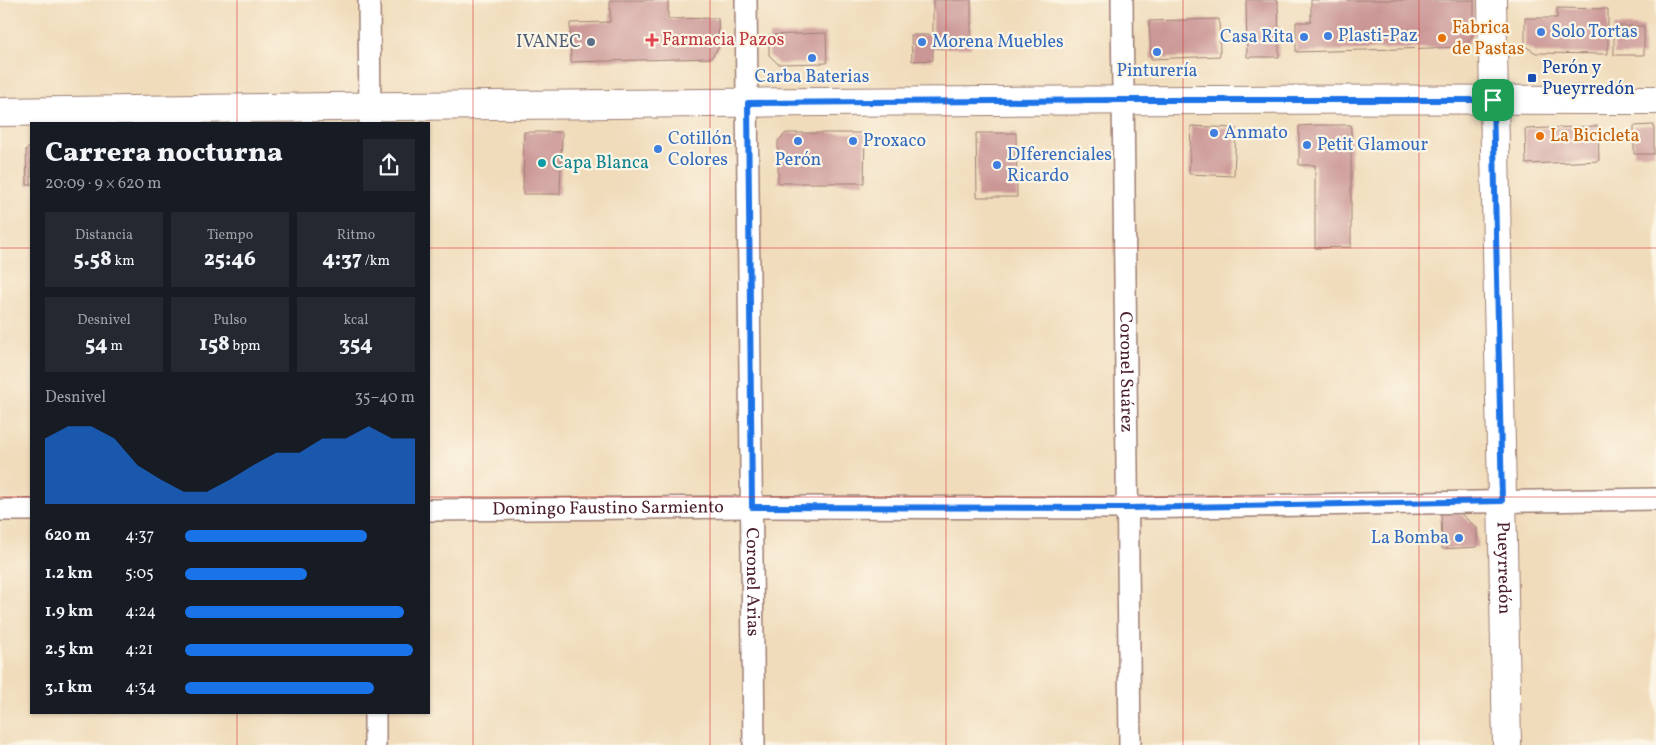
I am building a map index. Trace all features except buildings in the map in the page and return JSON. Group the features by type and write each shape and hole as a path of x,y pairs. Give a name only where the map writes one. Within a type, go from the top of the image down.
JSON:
{"main road":[{"name":"Pueyrredón","path":"1492,0 1506,745"},
{"path":"0,112 370,115 748,103 1123,100 1656,100"}],"street":[{"path":"369,0 370,115"},
{"name":"Coronel Arias","path":"746,0 754,745"},
{"name":"Coronel Suárez","path":"1122,0 1130,745"},
{"name":"Domingo Faustino Sarmiento","path":"430,510 752,507 1128,508 1656,499"},
{"path":"0,510 30,510"},
{"path":"374,714 375,745"}],"place":[{"name":"Solo Tortas","path":"1541,32"},
{"name":"Plasti-Paz","path":"1328,36"},
{"name":"Casa Rita","path":"1304,37"},
{"name":"Fabrica de Pastas","path":"1442,38"},
{"name":"Farmacia Pazos","path":"652,40"},
{"name":"IVANEC","path":"591,42"},
{"name":"Morena Muebles","path":"922,42"},
{"name":"Pinturería","path":"1157,52"},
{"name":"Carba Baterias","path":"812,58"},
{"name":"Perón y Pueyrredón","path":"1532,78"},
{"name":"Anmato","path":"1214,133"},
{"name":"La Bicicleta","path":"1540,136"},
{"name":"Perón","path":"798,141"},
{"name":"Proxaco","path":"853,141"},
{"name":"Petit Glamour","path":"1307,145"},
{"name":"Cotillón Colores","path":"658,149"},
{"name":"Capa Blanca","path":"542,163"},
{"name":"DIferenciales Ricardo","path":"997,165"},
{"name":"La Bomba","path":"1459,538"}],"route":[{"path":"1493,100 1502,501 1128,508 752,507 748,103 1493,100"}]}
